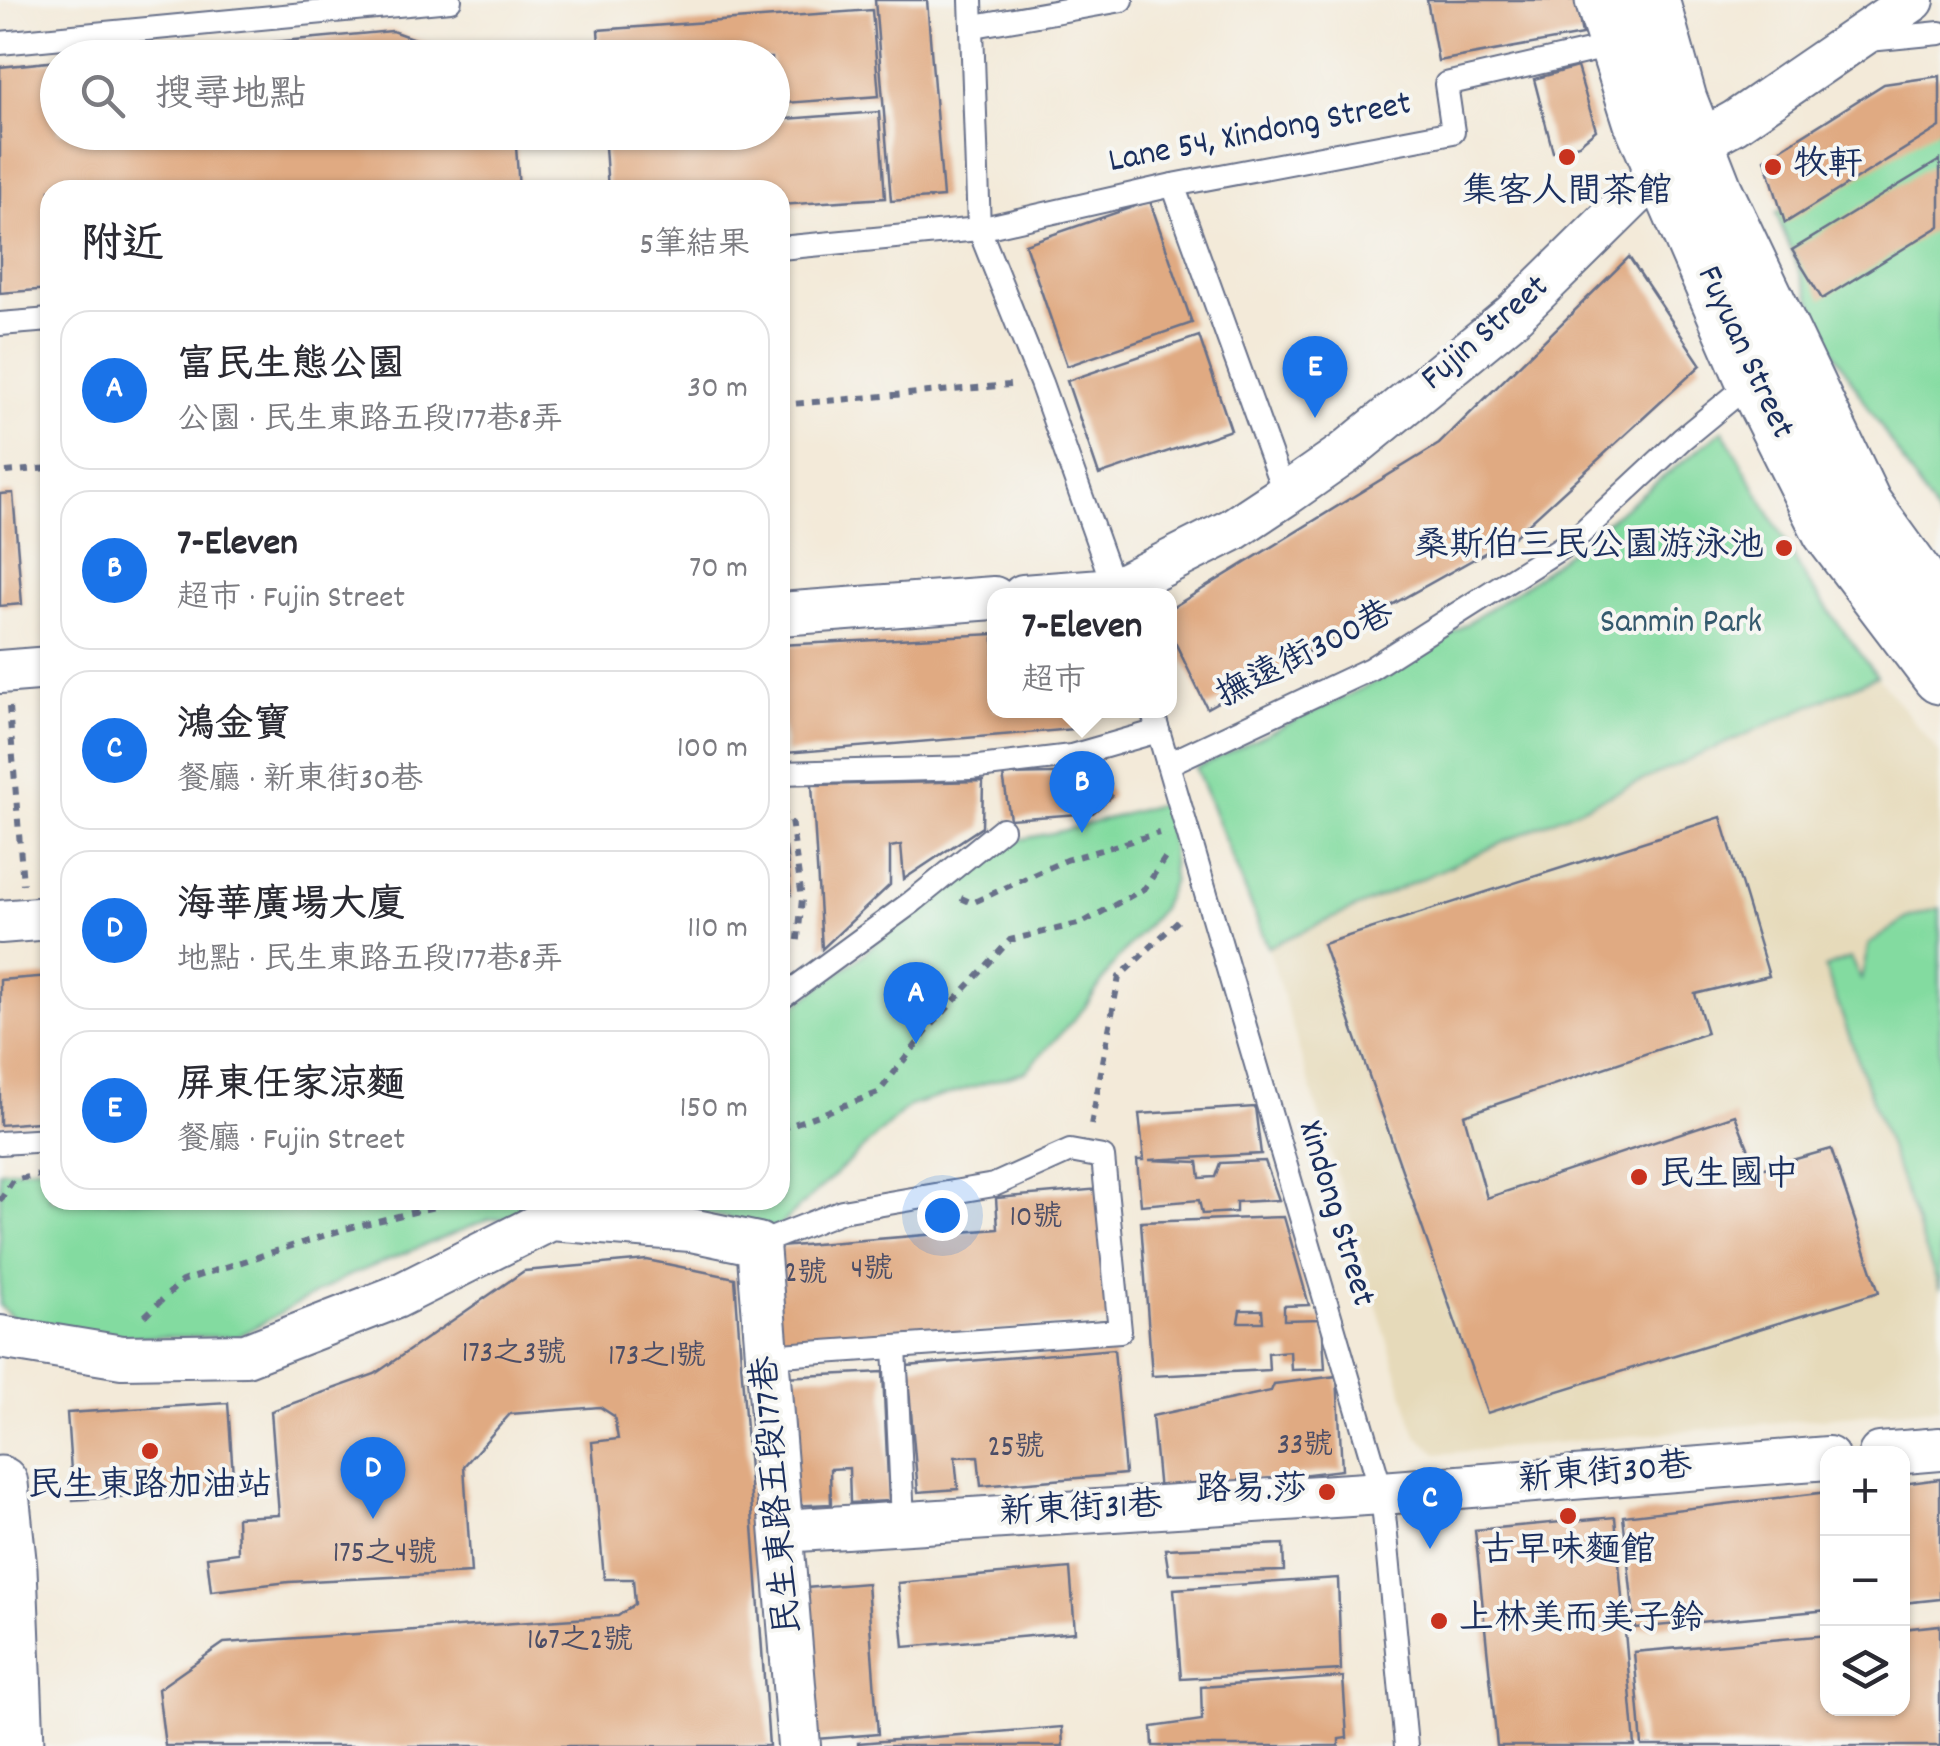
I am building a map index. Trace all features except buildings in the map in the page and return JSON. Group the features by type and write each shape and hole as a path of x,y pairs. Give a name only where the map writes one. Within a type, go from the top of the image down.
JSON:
{"street":[{"name":"Fuyuan Street","path":"1651,0 1678,156 1754,380 1830,531 1940,676"},
{"name":"Fujin Street","path":"1123,588 1232,530 1345,453 1514,316 1678,156 1735,122 1912,0"},
{"name":"Fuyuan Street","path":"1610,22 1864,505 1940,610"},
{"path":"790,613 987,599"},
{"path":"3,671 40,669"},
{"path":"0,1336 122,1357 246,1354 396,1297 551,1218 691,1230 758,1244"},
{"name":"民生東路五段177巷","path":"758,1244 799,1746"},
{"path":"1910,1452 1940,1449"},
{"name":"新東街30巷","path":"1382,1493 1820,1459"},
{"path":"0,1484 8,1569 12,1744"},
{"name":"新東街31巷","path":"782,1531 1382,1493"}],"lane":[{"path":"0,43 450,0"},
{"path":"971,0 979,229 1041,383 1115,588"},
{"path":"974,26 1122,0"},
{"name":"Lane 54, Xindong Street","path":"790,247 979,229 1173,185 1453,132 1446,84 1610,22"},
{"path":"1848,42 1940,33"},
{"path":"1173,185 1286,495"},
{"path":"0,324 40,321"},
{"name":"撫遠街300巷","path":"1168,764 1370,668 1575,539 1682,439 1754,380"},
{"path":"790,773 970,768 1072,756 1155,721"},
{"name":"Xindong Street","path":"1155,721 1382,1493 1406,1746"},
{"path":"790,992 1002,829"},
{"path":"0,1143 40,1141"},
{"path":"758,1244 842,1211 994,1185 1070,1151 1103,1157 1120,1331 767,1356"},
{"path":"895,1347 903,1521"}],"path":[{"path":"790,404 1041,383"},
{"path":"6,472 40,469"},
{"path":"3,671 25,920"},
{"path":"790,819 802,899 790,971"},
{"path":"948,893 972,903 1066,860 1186,826"},
{"path":"790,1125 878,1093 1010,940 1082,923 1146,888 1186,826"},
{"path":"1103,1157 1090,1123 1119,977 1204,896"},
{"path":"0,1201 12,1180 40,1175"},
{"path":"140,1321 182,1281 345,1229 422,1210"}],"shaded area":[{"name":"民生國中","path":"1877,676 1940,754 1940,1407 1438,1454 1416,1435 1268,947"}],"green space":[{"path":"1940,111 1940,521 1829,344 1776,213"},
{"name":"Sanmin Park","path":"1723,430 1807,581 1877,676 1268,947 1196,768 1386,677 1530,582"},
{"path":"1169,802 1173,880 1161,909 1115,962 1086,1006 1026,1071 909,1106 776,1229 693,1211 489,1219 346,1277 237,1337 120,1337 25,1330 0,1306 0,1171 40,1166 40,1210 790,1210 790,1009 861,956 983,847 1062,831"},
{"path":"1940,908 1940,1290 1825,968 1850,958 1861,979 1869,944 1907,918"}],"place":[{"name":"集客人間茶館","path":"1567,157"},
{"name":"牧軒","path":"1773,167"},
{"name":"屏東任家涼麵","path":"1315,418"},
{"name":"桑斯伯三民公園游泳池","path":"1784,548"},
{"name":"7-Eleven","path":"1082,833"},
{"name":"富民生態公園","path":"916,1044"},
{"name":"民生國中","path":"1639,1177"},
{"name":"民生東路加油站","path":"150,1451"},
{"name":"路易.莎","path":"1327,1492"},
{"name":"古早味麵館","path":"1568,1516"},
{"name":"海華廣場大廈","path":"373,1519"},
{"name":"鴻金寶","path":"1430,1549"},
{"name":"上林美而美子鈴","path":"1439,1621"}]}
